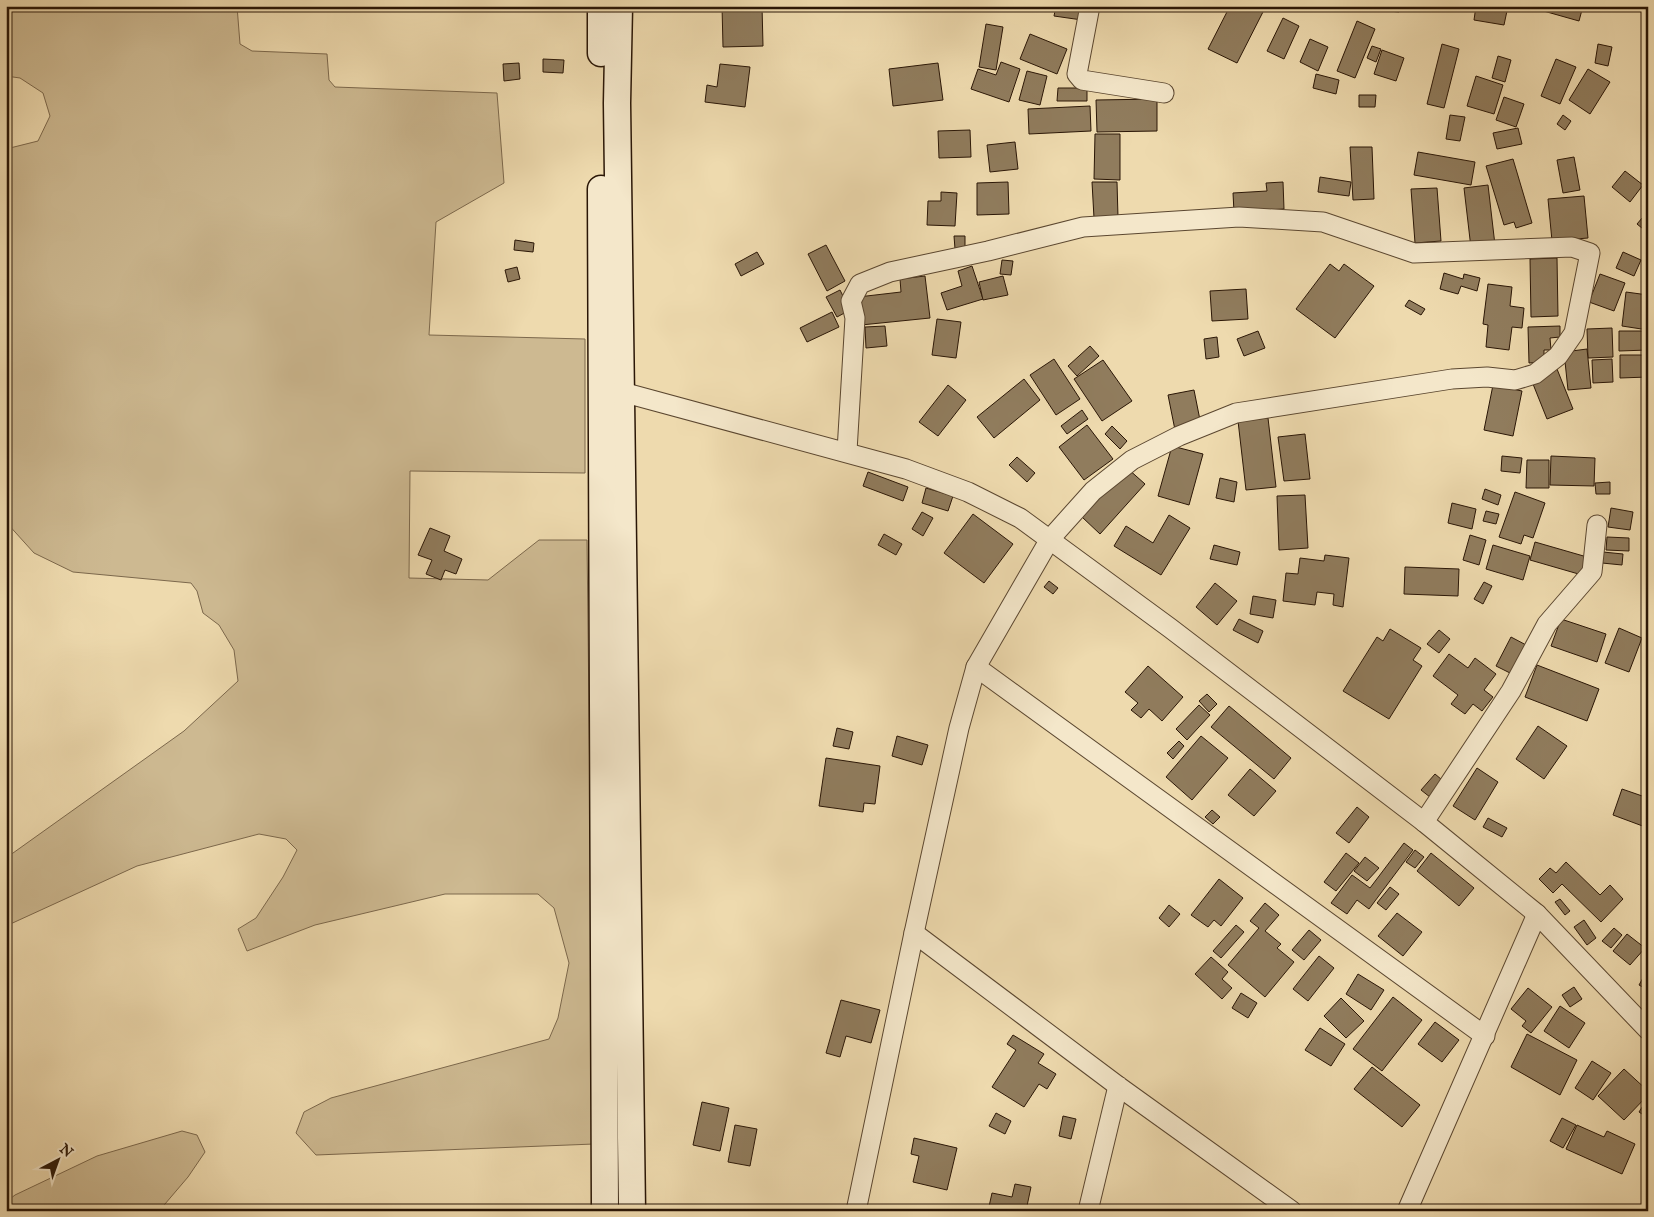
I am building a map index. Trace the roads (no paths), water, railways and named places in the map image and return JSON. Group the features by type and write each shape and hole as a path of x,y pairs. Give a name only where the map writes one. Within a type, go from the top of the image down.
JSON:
{"main road":[{"path":"601,6 632,1211"},
{"path":"605,1211 611,391 619,6"}],"street":[{"path":"1090,6 1077,74 1079,78 1164,94"},
{"path":"847,452 855,318 851,301 860,284 890,272 988,251 1082,227 1239,217 1323,222 1414,253 1572,247 1590,253 1574,333 1558,356 1535,374 1515,380 1487,377 1452,379 1236,413 1179,436 1132,460 1093,491 1050,539 976,667 959,728 856,1211"},
{"path":"611,391 906,468 968,492 1020,518 1424,822 1537,914 1648,1030"},
{"path":"1424,822 1511,690 1547,624 1592,572 1598,525"},
{"path":"976,667 1485,1036"},
{"path":"1407,1211 1537,914"},
{"path":"914,933 1118,1086 1292,1211"},
{"path":"1088,1211 1118,1086"}]}
